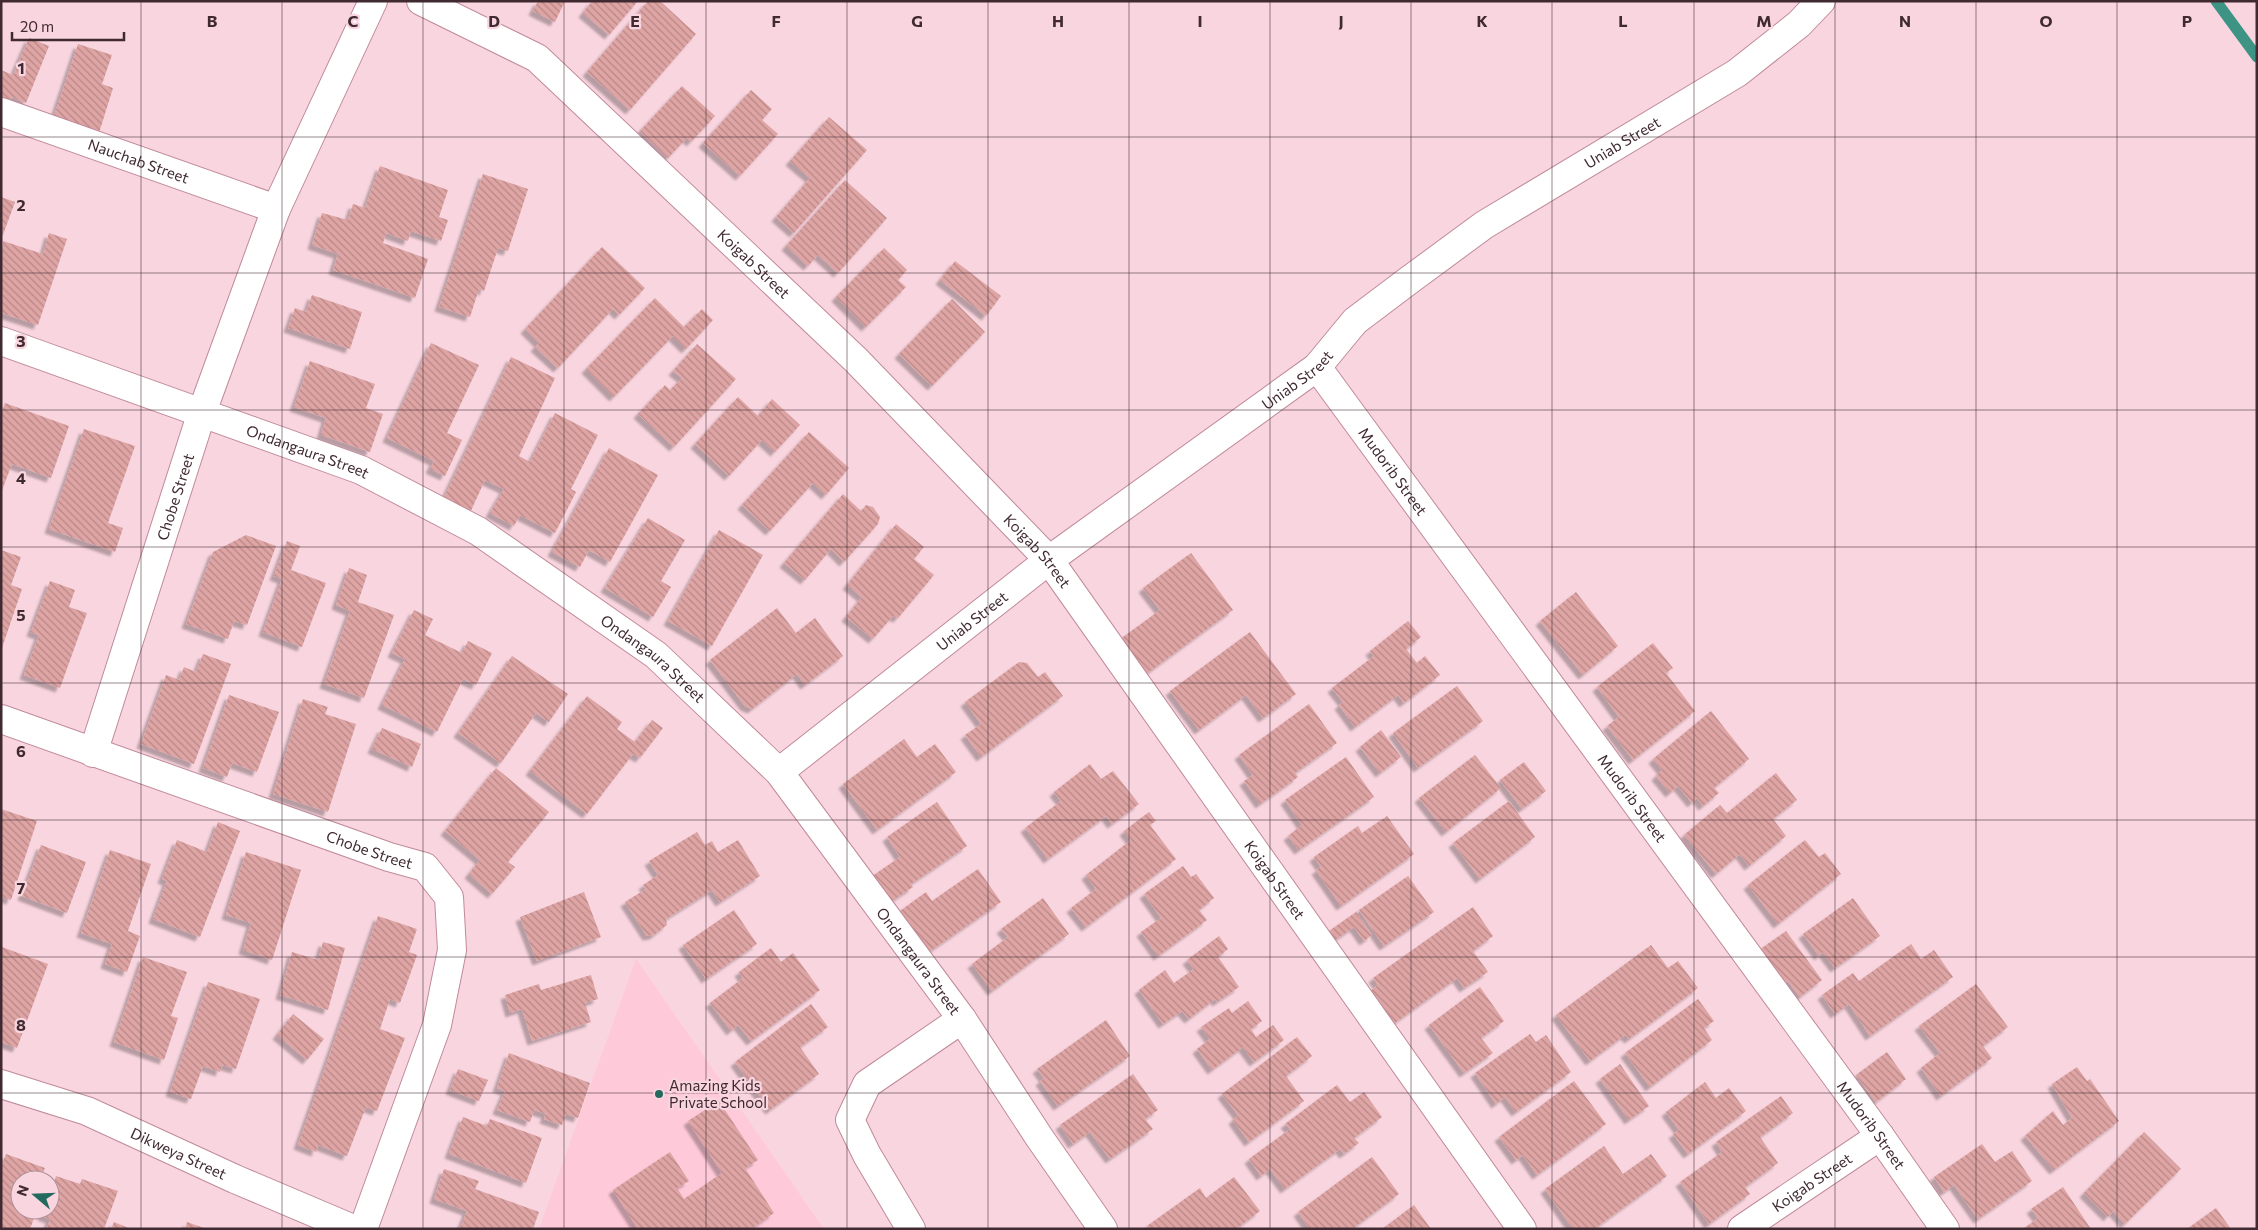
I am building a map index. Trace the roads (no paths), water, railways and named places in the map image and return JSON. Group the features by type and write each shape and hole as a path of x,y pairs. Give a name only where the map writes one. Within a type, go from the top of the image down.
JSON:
{"street":[{"path":"202,412 276,209 373,1"},
{"name":"Koigab Street","path":"421,1 538,58 856,360 1049,560 1522,1229"},
{"name":"Uniab Street","path":"779,772 1049,560 1317,367 1355,321 1469,236 1737,73 1800,24 1821,1"},
{"name":"Nauchab Street","path":"1,112 276,209"},
{"name":"Ondangaura Street","path":"1,341 361,470 478,531 656,654 779,772 962,1019 1039,1137 1103,1229"},
{"name":"Mudorib Street","path":"1317,367 1880,1136 1945,1229"},
{"name":"Chobe Street","path":"93,753 202,412"},
{"name":"Chobe Street","path":"1,719 93,753 425,867 449,897 452,950 437,1024 363,1229"},
{"path":"911,1229 867,1155 850,1120 867,1084 962,1019"},
{"name":"Dikweya Street","path":"1,1084 87,1111 236,1179 353,1229"},
{"name":"Koigab Street","path":"1742,1229 1880,1136"}],"waterway":[{"path":"2216,1 2257,57"}],"place":[{"name":"Amazing Kids Private School","path":"659,1094"}]}
